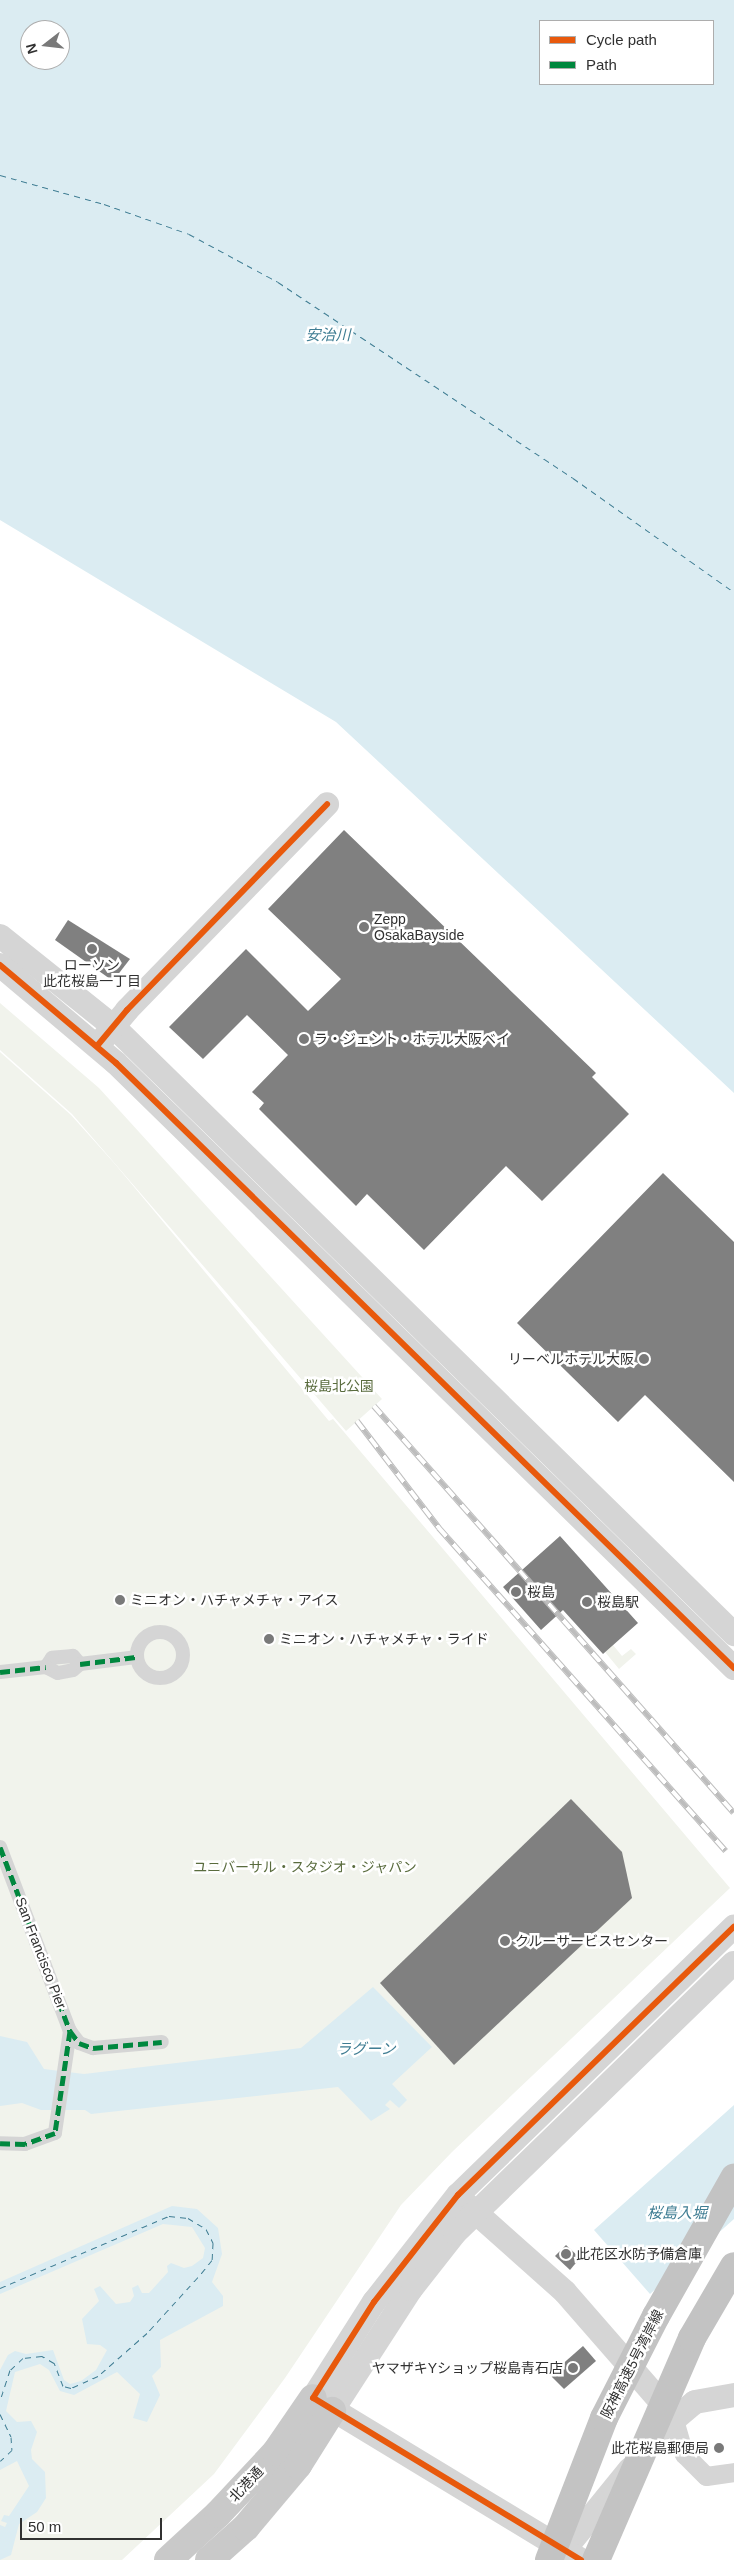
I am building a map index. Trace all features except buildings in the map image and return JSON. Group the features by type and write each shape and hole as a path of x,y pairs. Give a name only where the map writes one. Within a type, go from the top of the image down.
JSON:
{"highway":[{"name":"阪神高速5号湾岸線","path":"565,2556 604,2418 656,2316 734,2178"},
{"path":"596,2560 692,2338 734,2266"}],"main road":[{"name":"北港通","path":"168,2560 218,2514 322,2405"},
{"name":"北港通","path":"208,2560 246,2527 298,2465 322,2405"}],"street":[{"path":"97,1046 327,804"},
{"path":"0,936 46,968 114,1027 734,1634"},
{"path":"0,965 97,1046 734,1668"},
{"path":"0,1672 46,1666 58,1673 73,1670 80,1664 136,1657"},
{"name":"San Francisco Pier","path":"0,1847 70,2031"},
{"path":"322,2405 374,2302 458,2195 734,1927"},
{"path":"322,2405 411,2289 474,2215 734,1963"},
{"path":"70,2031 79,2043 93,2048 162,2042"},
{"path":"0,2143 25,2144 55,2134 70,2031"},
{"path":"458,2195 474,2215 565,2292 673,2416 684,2454 706,2476 734,2472"},
{"path":"322,2405 565,2556 673,2416 695,2402 734,2394"}],"green space":[{"name":"桜島北公園","path":"0,1003 99,1088 382,1399 346,1431 72,1114 0,1050"},
{"name":"ユニバーサル・スタジオ・ジャパン","path":"0,1052 71,1115 115,1164 329,1421 333,1419 730,1888 452,2152 401,2205 285,2378 214,2474 122,2560 0,2560"},
{"path":"613,1645 622,1656 631,1649 636,1654 619,1669 605,1652"}],"water":[{"name":"安治川","path":"0,0 734,0 734,1093 336,722 0,520"},
{"name":"ラグーン","path":"373,1987 432,2047 392,2084 407,2100 399,2108 390,2100 385,2105 390,2109 371,2121 338,2087 91,2114 85,2110 41,2110 22,2103 0,2106 0,2036 27,2042 44,2069 84,2074 301,2048"},
{"name":"桜島入堀","path":"734,2105 734,2219 650,2294 594,2230"},
{"path":"172,2206 197,2209 218,2228 222,2254 212,2282 223,2296 223,2306 160,2340 161,2367 152,2376 160,2395 147,2422 133,2418 140,2394 117,2372 74,2395 60,2391 49,2370 40,2364 15,2372 6,2411 17,2422 31,2421 37,2432 31,2450 32,2459 45,2472 46,2498 37,2512 19,2524 11,2555 0,2560 0,2525 5,2527 7,2523 1,2521 4,2515 9,2516 29,2486 17,2461 0,2470 0,2370 8,2355 15,2351 26,2354 53,2350 64,2380 70,2384 81,2381 96,2370 107,2350 100,2345 87,2344 82,2319 99,2301 94,2289 100,2286 116,2304 130,2302 134,2296 132,2288 138,2285 142,2293 149,2293 168,2272 167,2266 171,2263 184,2268 192,2266 203,2258 205,2248 192,2227 163,2224 0,2294 0,2282"}],"ferry route":[{"path":"0,175 104,204 189,234 278,282 573,478 734,592"},
{"path":"0,2288 169,2216 188,2218 206,2229 213,2243 212,2260 198,2277 147,2333 98,2376 71,2388 63,2386 54,2363 42,2356 23,2358 10,2370 0,2400"},
{"path":"0,2414 11,2437 12,2450 0,2461"}],"railway":[{"path":"374,1406 734,1813"},
{"path":"357,1421 439,1528 726,1851"}],"marked path":[{"path":"80,1664 136,1657"},
{"path":"0,1672 46,1667"},
{"path":"0,1847 70,2031 55,2133 25,2144 0,2143"},
{"path":"70,2031 79,2043 93,2048 162,2042"}],"cycle path":[{"path":"97,1046 127,1010 327,804"},
{"path":"0,965 116,1063 734,1668"},
{"path":"581,2560 313,2398 374,2302 458,2195 734,1927"}],"place":[{"name":"Zepp OsakaBayside","path":"364,927"},
{"name":"ローソン 此花桜島一丁目","path":"92,949"},
{"name":"ラ・ジェント・ホテル大阪ベイ","path":"304,1039"},
{"name":"リーベルホテル大阪","path":"644,1359"},
{"name":"桜島","path":"516,1592"},
{"name":"ミニオン・ハチャメチャ・アイス","path":"120,1600"},
{"name":"桜島駅","path":"587,1602"},
{"name":"ミニオン・ハチャメチャ・ライド","path":"269,1639"},
{"name":"クルーサービスセンター","path":"505,1941"},
{"name":"此花区水防予備倉庫","path":"566,2254"},
{"name":"ヤマザキYショップ桜島青石店","path":"573,2368"},
{"name":"此花桜島郵便局","path":"719,2448"}]}
